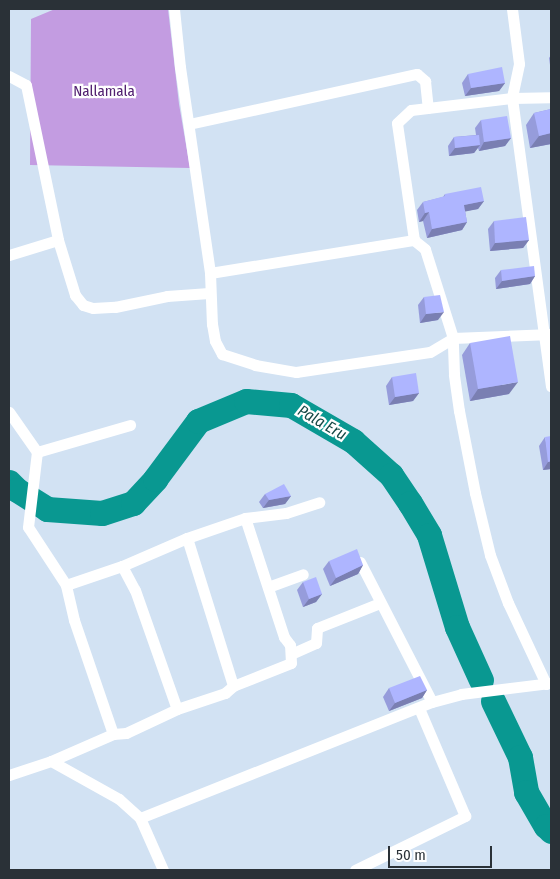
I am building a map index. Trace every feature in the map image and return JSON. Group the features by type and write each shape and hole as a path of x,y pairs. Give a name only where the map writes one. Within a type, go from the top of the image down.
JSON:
{"street":[{"path":"174,9 188,124 210,273 209,293 215,340 222,354 276,369 296,372 430,352 453,338 548,334"},
{"path":"512,9 519,64 512,98 548,334 551,386"},
{"path":"188,124 416,74 425,81 428,108"},
{"path":"9,76 26,85 58,240 75,294 83,305 93,308 115,307 166,296 209,293"},
{"path":"140,818 432,702 469,693 548,683 508,604 490,555 475,493 460,411 454,374 453,338 425,249 414,240 397,123 411,110 512,98 551,97"},
{"path":"9,255 58,240"},
{"path":"210,273 414,240"},
{"path":"9,412 37,452 28,527 66,585 74,620 113,734"},
{"path":"37,452 130,425"},
{"path":"66,585 122,566 187,538 245,518 286,513 319,502"},
{"path":"9,776 51,761 113,734 126,732 178,709 224,693 233,686 292,663 290,645 284,637 245,518"},
{"path":"187,538 233,686"},
{"path":"360,562 432,702"},
{"path":"122,566 134,590 178,709"},
{"path":"268,587 304,574"},
{"path":"290,654 316,643 317,628 380,602"},
{"path":"355,870 465,816 419,708"},
{"path":"51,761 119,799 140,818 163,870"}],"green space":[{"name":"Nallamala","path":"55,9 168,9 179,104 190,168 30,165 31,19"}],"building":[{"path":"502,67 505,83 471,88 468,74"},
{"path":"551,109 551,133 539,136 534,113"},
{"path":"507,116 511,138 484,142 481,120"},
{"path":"479,135 480,145 455,148 454,137"},
{"path":"481,187 484,201 464,205 467,222 432,229 429,212 425,213 423,202 445,196 445,194"},
{"path":"526,217 529,240 495,243 494,221"},
{"path":"534,266 535,276 502,281 501,270"},
{"path":"440,295 444,312 426,314 424,297"},
{"path":"510,336 518,382 478,389 470,343"},
{"path":"416,373 419,393 395,397 392,377"},
{"path":"551,436 551,461 548,462 545,437"},
{"path":"284,484 291,496 269,500 265,494"},
{"path":"357,549 363,565 336,578 329,561"},
{"path":"316,577 322,594 309,599 303,582"},
{"path":"420,676 427,690 395,703 389,688"}],"waterway":[{"name":"Pala Eru","path":"9,482 17,490 47,509 102,513 133,503 155,479 198,421 246,401 291,405 353,441 391,475 429,535 457,627 481,680"},
{"name":"Pala Eru","path":"493,701 520,757 526,792 546,826 551,831"}]}
